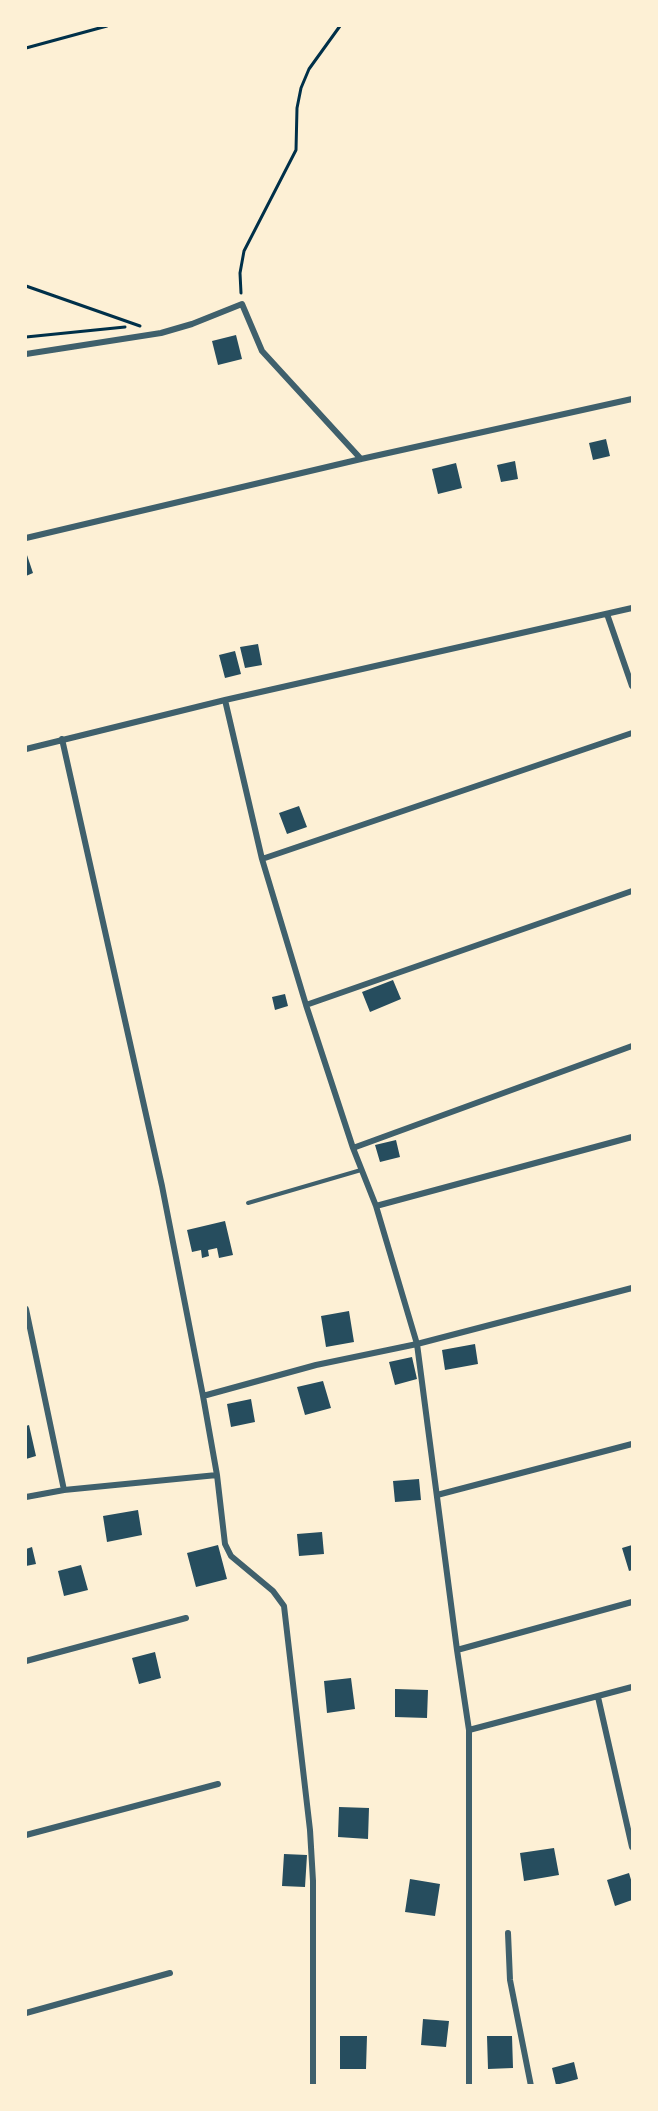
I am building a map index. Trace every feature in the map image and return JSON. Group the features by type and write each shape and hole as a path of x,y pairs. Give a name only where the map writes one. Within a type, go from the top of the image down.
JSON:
{"street":[{"path":"26,354 161,333 192,324 242,304 262,351 361,459"},
{"path":"26,538 361,459 633,399"},
{"path":"26,749 225,700 633,608"},
{"path":"607,614 633,686"},
{"path":"225,700 262,859 306,1005 353,1148 376,1206 417,1344 469,1730 469,2085"},
{"path":"262,859 633,733"},
{"path":"62,739 162,1186 217,1475 225,1544 231,1556 273,1591 284,1606 313,1881 313,2085"},
{"path":"306,1005 633,891"},
{"path":"353,1148 633,1046"},
{"path":"376,1206 633,1137"},
{"path":"203,1396 316,1365 417,1344 633,1288"},
{"path":"26,1309 64,1490"},
{"path":"437,1496 633,1444"},
{"path":"26,1497 64,1490 217,1475"},
{"path":"457,1650 633,1602"},
{"path":"26,1661 186,1618"},
{"path":"469,1730 633,1687"},
{"path":"597,1697 633,1847"},
{"path":"26,1835 218,1784"},
{"path":"508,1933 510,1980 531,2085"},
{"path":"26,2013 170,1972"}],"lane":[{"path":"248,1203 362,1170"}],"path":[{"path":"26,48 107,26"},
{"path":"242,304 240,273 244,251 296,150 297,108 301,88 309,69 340,26"},
{"path":"26,286 161,333"},
{"path":"26,337 139,325"}],"building":[{"path":"236,335 242,359 218,365 212,341"},
{"path":"606,439 610,456 593,460 589,443"},
{"path":"515,461 518,479 501,482 497,465"},
{"path":"456,463 462,488 438,494 432,469"},
{"path":"26,552 33,573 26,576"},
{"path":"258,644 262,665 245,668 240,647"},
{"path":"235,651 241,674 225,678 219,655"},
{"path":"299,806 307,827 287,834 279,813"},
{"path":"393,980 401,999 370,1012 362,992"},
{"path":"285,994 288,1006 275,1010 272,997"},
{"path":"396,1140 400,1157 380,1162 375,1145"},
{"path":"225,1221 233,1255 219,1258 217,1248 208,1250 209,1256 202,1258 201,1250 192,1252 187,1230"},
{"path":"349,1311 354,1342 326,1347 321,1316"},
{"path":"475,1344 478,1364 445,1370 442,1350"},
{"path":"412,1357 417,1379 395,1385 389,1362"},
{"path":"323,1381 331,1408 305,1415 297,1387"},
{"path":"251,1399 255,1422 231,1427 227,1404"},
{"path":"29,1425 36,1456 26,1459 26,1426"},
{"path":"419,1479 421,1500 395,1502 393,1481"},
{"path":"138,1510 142,1535 107,1542 103,1516"},
{"path":"322,1532 324,1554 299,1556 297,1534"},
{"path":"218,1545 227,1579 196,1587 187,1553"},
{"path":"632,1545 632,1570 629,1571 622,1548"},
{"path":"32,1547 36,1564 26,1566 26,1549"},
{"path":"81,1565 88,1590 64,1596 58,1571"},
{"path":"155,1652 161,1678 139,1684 132,1658"},
{"path":"351,1678 355,1709 327,1713 324,1681"},
{"path":"395,1689 428,1690 427,1718 395,1717"},
{"path":"339,1807 369,1808 368,1839 338,1837"},
{"path":"554,1848 559,1875 524,1881 520,1853"},
{"path":"284,1854 307,1855 305,1887 282,1886"},
{"path":"629,1873 632,1883 632,1900 615,1906 607,1880"},
{"path":"410,1879 440,1884 435,1916 405,1912"},
{"path":"423,2019 449,2021 446,2047 421,2045"},
{"path":"340,2036 367,2036 366,2069 340,2069"},
{"path":"487,2036 512,2036 513,2068 488,2069"},
{"path":"574,2062 578,2079 556,2085 552,2068"}]}
